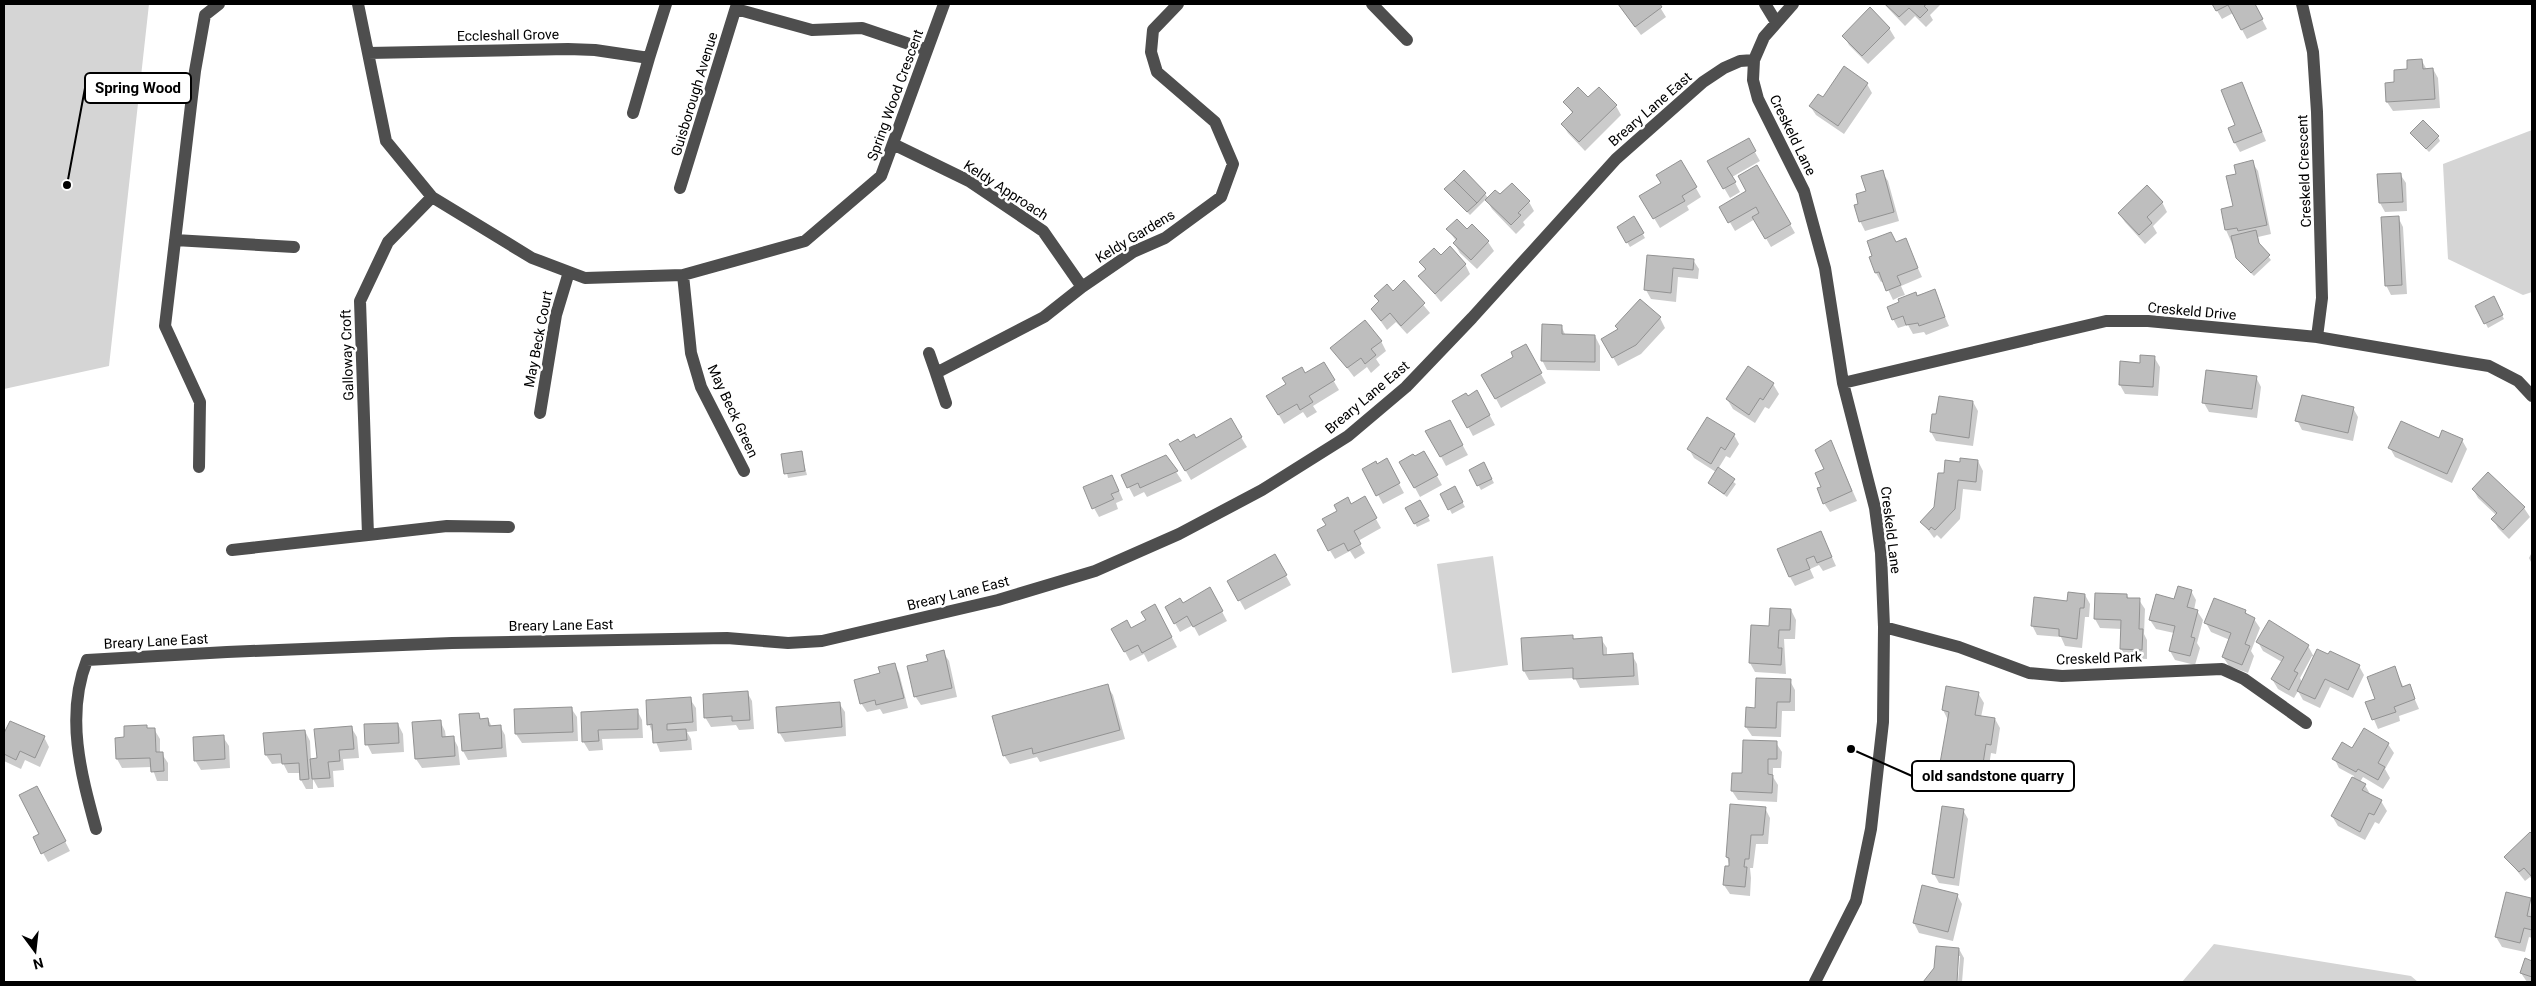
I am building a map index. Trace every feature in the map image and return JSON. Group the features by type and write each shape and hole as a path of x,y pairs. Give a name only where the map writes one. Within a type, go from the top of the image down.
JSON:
{"street":[{"path":"199,467 200,402 165,326 195,70 205,15 219,4"},
{"name":"Spring Wood Crescent","path":"358,4 386,141 432,197 532,258 585,278 683,275 805,241 881,176 944,4"},
{"path":"633,113 666,4"},
{"name":"Keldy Gardens","path":"936,373 1044,317 1082,287 1133,252 1165,238 1221,197 1233,164 1215,122 1157,72 1151,52 1153,30 1178,4"},
{"path":"1372,4 1407,40"},
{"path":"1765,4 1776,22"},
{"path":"1754,60 1764,37 1793,4"},
{"name":"Creskeld Crescent","path":"2302,4 2313,52 2318,112 2322,298 2317,337"},
{"name":"Guisborough Avenue","path":"680,188 736,6 812,30 862,28 927,50"},
{"name":"Eccleshall Grove","path":"368,53 568,49 595,50 649,58"},
{"name":"Creskeld Lane","path":"1754,60 1753,80 1758,99 1804,190 1825,268 1843,384 1875,508 1881,553 1884,627 1883,722 1871,829 1856,901 1815,982"},
{"name":"Breary Lane East","path":"96,829 79,763 76,738 78,688 87,660 452,643 727,638 788,643 822,641 998,600 1095,571 1179,534 1262,490 1348,436 1406,387 1472,318 1616,159 1703,82 1724,68 1740,61 1754,60"},
{"name":"Keldy Approach","path":"892,144 970,181 1043,231 1082,287"},
{"name":"Galloway Croft","path":"368,535 360,301 388,242 432,197"},
{"path":"175,240 294,248"},
{"name":"May Beck Court","path":"540,413 556,314 569,272"},
{"name":"May Beck Green","path":"683,275 690,353 702,387 744,472"},
{"name":"Creskeld Drive","path":"1843,384 2106,321 2148,321 2317,337 2489,366 2518,381 2532,396"},
{"path":"929,353 946,403"},
{"path":"232,550 446,526 510,527"},
{"name":"Creskeld Park","path":"1884,627 1943,642 2029,673 2062,676 2222,668 2244,679 2306,724"}],"shaded area":[{"path":"4,4 149,4 109,366 4,389"},
{"path":"2532,130 2532,292 2523,295 2448,259 2443,164"},
{"path":"1493,556 1508,665 1452,673 1437,564"},
{"path":"2214,944 2411,976 2418,982 2182,982"}],"building":[{"path":"1618,4 1660,4 1662,7 1635,27"},
{"path":"1885,4 1927,4 1924,6 1928,10 1920,18 1909,8 1899,17"},
{"path":"2212,4 2255,4 2263,19 2241,30 2228,5 2216,11"},
{"path":"1870,7 1890,28 1862,56 1842,36"},
{"path":"2422,59 2423,69 2433,68 2435,99 2386,102 2385,83 2394,82 2394,70 2407,69 2407,60"},
{"path":"1844,66 1868,83 1838,126 1809,106 1818,94 1823,97"},
{"path":"2242,82 2262,132 2234,143 2228,128 2235,125 2221,90"},
{"path":"1578,87 1588,97 1599,87 1617,105 1579,142 1561,124 1573,112 1563,102"},
{"path":"2423,120 2439,136 2426,149 2410,133"},
{"path":"1749,138 1756,151 1727,168 1736,182 1723,189 1707,161"},
{"path":"1681,160 1697,187 1682,196 1685,201 1653,219 1639,196 1661,183 1656,175"},
{"path":"2253,160 2267,225 2238,231 2237,228 2225,230 2221,209 2233,206 2226,176 2236,174 2234,165"},
{"path":"1757,165 1791,224 1765,239 1752,217 1759,213 1756,207 1728,223 1719,207 1746,191 1738,176"},
{"path":"1464,170 1486,193 1477,203 1454,180"},
{"path":"1883,170 1894,212 1859,222 1854,205 1858,204 1856,194 1866,191 1861,176"},
{"path":"2401,173 2403,202 2379,203 2377,174"},
{"path":"1454,180 1477,203 1467,212 1444,189"},
{"path":"1512,183 1530,201 1518,213 1521,215 1511,225 1485,200 1495,190 1500,194"},
{"path":"2147,185 2163,202 2147,217 2152,223 2139,235 2118,213"},
{"path":"1634,216 1644,233 1626,243 1617,227"},
{"path":"2399,216 2402,285 2385,286 2381,217"},
{"path":"1457,219 1467,229 1472,224 1489,241 1471,260 1453,243 1457,239 1446,229"},
{"path":"2256,230 2259,243 2270,255 2251,273 2236,258 2231,236"},
{"path":"1891,232 1896,242 1906,238 1918,268 1897,276 1901,285 1886,291 1879,272 1875,273 1869,257 1872,256 1867,241"},
{"path":"1450,246 1466,264 1435,294 1418,276 1426,269 1419,262 1434,248 1441,255"},
{"path":"1647,255 1694,259 1693,270 1673,268 1671,293 1644,290"},
{"path":"1404,280 1425,303 1401,326 1390,313 1381,321 1371,309 1379,301 1374,296 1387,284 1393,291"},
{"path":"1935,289 1945,317 1919,326 1918,323 1906,325 1903,316 1892,320 1887,307 1899,302 1898,299 1916,292 1917,296"},
{"path":"2494,296 2503,315 2484,324 2475,306"},
{"path":"1640,299 1661,317 1636,345 1612,358 1601,339 1618,329 1615,326"},
{"path":"1365,320 1382,341 1371,349 1376,355 1365,364 1361,358 1347,368 1330,348"},
{"path":"1542,324 1562,325 1562,334 1595,335 1595,362 1541,361"},
{"path":"1526,344 1542,373 1495,399 1481,375 1513,357 1511,352"},
{"path":"2140,355 2155,356 2153,387 2119,385 2120,361 2140,363"},
{"path":"1324,362 1335,380 1309,396 1313,402 1300,410 1297,404 1278,415 1266,396 1286,384 1282,378 1302,367 1305,373"},
{"path":"1748,366 1774,383 1763,400 1760,398 1749,415 1726,399"},
{"path":"2206,370 2257,376 2252,409 2202,403"},
{"path":"1477,390 1490,415 1467,428 1452,401 1466,393 1468,396"},
{"path":"2302,395 2354,407 2348,433 2295,421"},
{"path":"1939,396 1973,401 1969,438 1930,432 1932,414 1936,414"},
{"path":"1707,417 1735,434 1725,450 1721,447 1711,464 1687,449"},
{"path":"1231,418 1242,437 1185,471 1169,444 1178,439 1180,442 1194,434 1196,438"},
{"path":"1450,420 1463,445 1440,457 1425,431"},
{"path":"2401,421 2439,438 2442,430 2463,439 2447,474 2388,448"},
{"path":"1831,440 1852,491 1823,504 1817,488 1821,487 1815,473 1824,469 1815,450"},
{"path":"802,451 805,471 784,474 781,454"},
{"path":"1424,451 1438,475 1414,488 1399,462 1413,454 1415,456"},
{"path":"1166,455 1178,471 1140,488 1138,483 1127,488 1121,475"},
{"path":"1387,458 1400,483 1376,496 1362,469 1376,461 1377,464"},
{"path":"1960,458 1978,460 1976,482 1958,480 1955,509 1935,530 1931,527 1929,530 1920,522 1934,507 1938,473 1944,473 1945,460 1960,462"},
{"path":"1484,462 1492,479 1477,486 1469,470"},
{"path":"1718,467 1735,479 1724,494 1708,483"},
{"path":"2488,472 2525,507 2503,530 2491,519 2497,513 2472,489"},
{"path":"1112,475 1119,491 1111,494 1114,499 1092,509 1083,487"},
{"path":"1455,486 1463,502 1448,510 1440,494"},
{"path":"1365,496 1377,518 1354,531 1361,544 1348,551 1344,543 1328,551 1317,530 1326,525 1322,519 1337,511 1334,505 1348,497 1351,504"},
{"path":"1420,500 1429,516 1414,524 1405,508"},
{"path":"1821,531 1832,557 1817,563 1814,556 1806,559 1810,569 1789,577 1777,549"},
{"path":"1275,554 1287,575 1238,601 1227,581"},
{"path":"2178,586 2192,590 2187,607 2198,610 2191,637 2195,638 2190,656 2169,651 2175,626 2149,620 2156,594 2174,599"},
{"path":"1210,587 1223,611 1193,627 1187,616 1174,624 1165,607 1180,598 1183,603"},
{"path":"2068,592 2085,594 2084,608 2080,608 2077,639 2059,636 2059,629 2031,626 2034,597 2067,601"},
{"path":"2095,593 2127,594 2127,598 2140,598 2139,629 2143,629 2142,650 2120,649 2121,620 2094,619"},
{"path":"2214,598 2246,610 2245,613 2255,618 2245,644 2250,646 2242,665 2222,657 2231,633 2204,623"},
{"path":"1155,604 1172,637 1142,653 1138,645 1124,652 1111,629 1127,620 1131,628 1146,620 1141,612"},
{"path":"1770,608 1791,609 1790,630 1779,630 1778,648 1782,648 1781,665 1749,663 1751,625 1769,626"},
{"path":"2269,620 2309,645 2294,671 2298,673 2289,690 2271,679 2284,657 2256,642"},
{"path":"1573,635 1573,639 1602,637 1603,655 1633,653 1634,676 1573,679 1573,668 1523,671 1521,638"},
{"path":"2317,649 2328,654 2330,651 2360,665 2348,690 2325,679 2315,699 2297,691"},
{"path":"944,650 952,688 914,697 907,666 928,661 926,655"},
{"path":"895,663 904,698 876,705 875,700 860,704 854,680 880,673 878,667"},
{"path":"2395,666 2402,687 2410,684 2415,699 2394,707 2396,712 2372,720 2365,702 2375,699 2367,677"},
{"path":"1756,678 1791,679 1790,702 1777,702 1776,728 1745,727 1746,707 1755,708"},
{"path":"1108,684 1120,730 1033,754 1032,748 1003,756 992,716"},
{"path":"1946,686 1979,692 1975,715 1995,718 1991,745 1986,744 1982,770 1940,763 1949,712 1942,710"},
{"path":"748,691 750,720 732,721 732,716 704,718 703,694"},
{"path":"691,697 693,722 667,724 667,730 686,729 687,740 653,743 652,724 647,725 646,700"},
{"path":"840,702 842,727 778,733 776,707"},
{"path":"572,707 573,732 515,734 514,709"},
{"path":"638,709 638,729 598,730 599,741 582,742 581,712"},
{"path":"479,713 480,719 488,718 489,726 501,725 502,748 462,751 459,714"},
{"path":"441,720 442,737 454,736 455,756 415,759 412,722"},
{"path":"10,721 45,736 35,758 20,751 16,760 4,754 4,733"},
{"path":"398,723 399,743 365,745 364,724"},
{"path":"147,725 147,728 155,728 156,752 163,752 164,771 151,772 150,758 116,759 115,738 124,737 124,726"},
{"path":"352,726 354,749 339,750 340,761 328,762 330,778 312,779 310,759 317,758 314,729"},
{"path":"2364,728 2389,743 2378,763 2385,767 2378,780 2358,769 2356,772 2332,759 2342,742 2352,748"},
{"path":"305,730 309,779 300,780 299,763 282,764 281,754 265,755 263,733"},
{"path":"224,735 225,759 194,761 193,737"},
{"path":"1743,740 1777,741 1777,759 1768,759 1768,774 1773,775 1772,793 1731,791 1732,773 1742,773"},
{"path":"2352,777 2366,784 2362,790 2382,800 2374,815 2369,813 2360,832 2331,816"},
{"path":"37,786 66,841 41,854 33,837 39,834 19,795"},
{"path":"1730,804 1766,807 1763,835 1751,835 1749,859 1745,859 1744,867 1747,867 1745,887 1723,885 1725,866 1729,866 1729,858 1726,857"},
{"path":"1942,806 1964,809 1954,878 1932,874"},
{"path":"2530,832 2532,834 2532,877 2524,868 2519,872 2504,857"},
{"path":"1922,885 1958,894 1948,932 1913,923"},
{"path":"2506,892 2531,898 2527,916 2532,917 2532,930 2524,928 2520,943 2495,937"},
{"path":"1936,946 1959,948 1957,982 1923,982 1934,968"},
{"path":"2525,958 2532,961 2532,977 2520,973"}],"place":[{"name":"Spring Wood","path":"67,185"},
{"name":"old sandstone quarry","path":"1851,749"}]}
